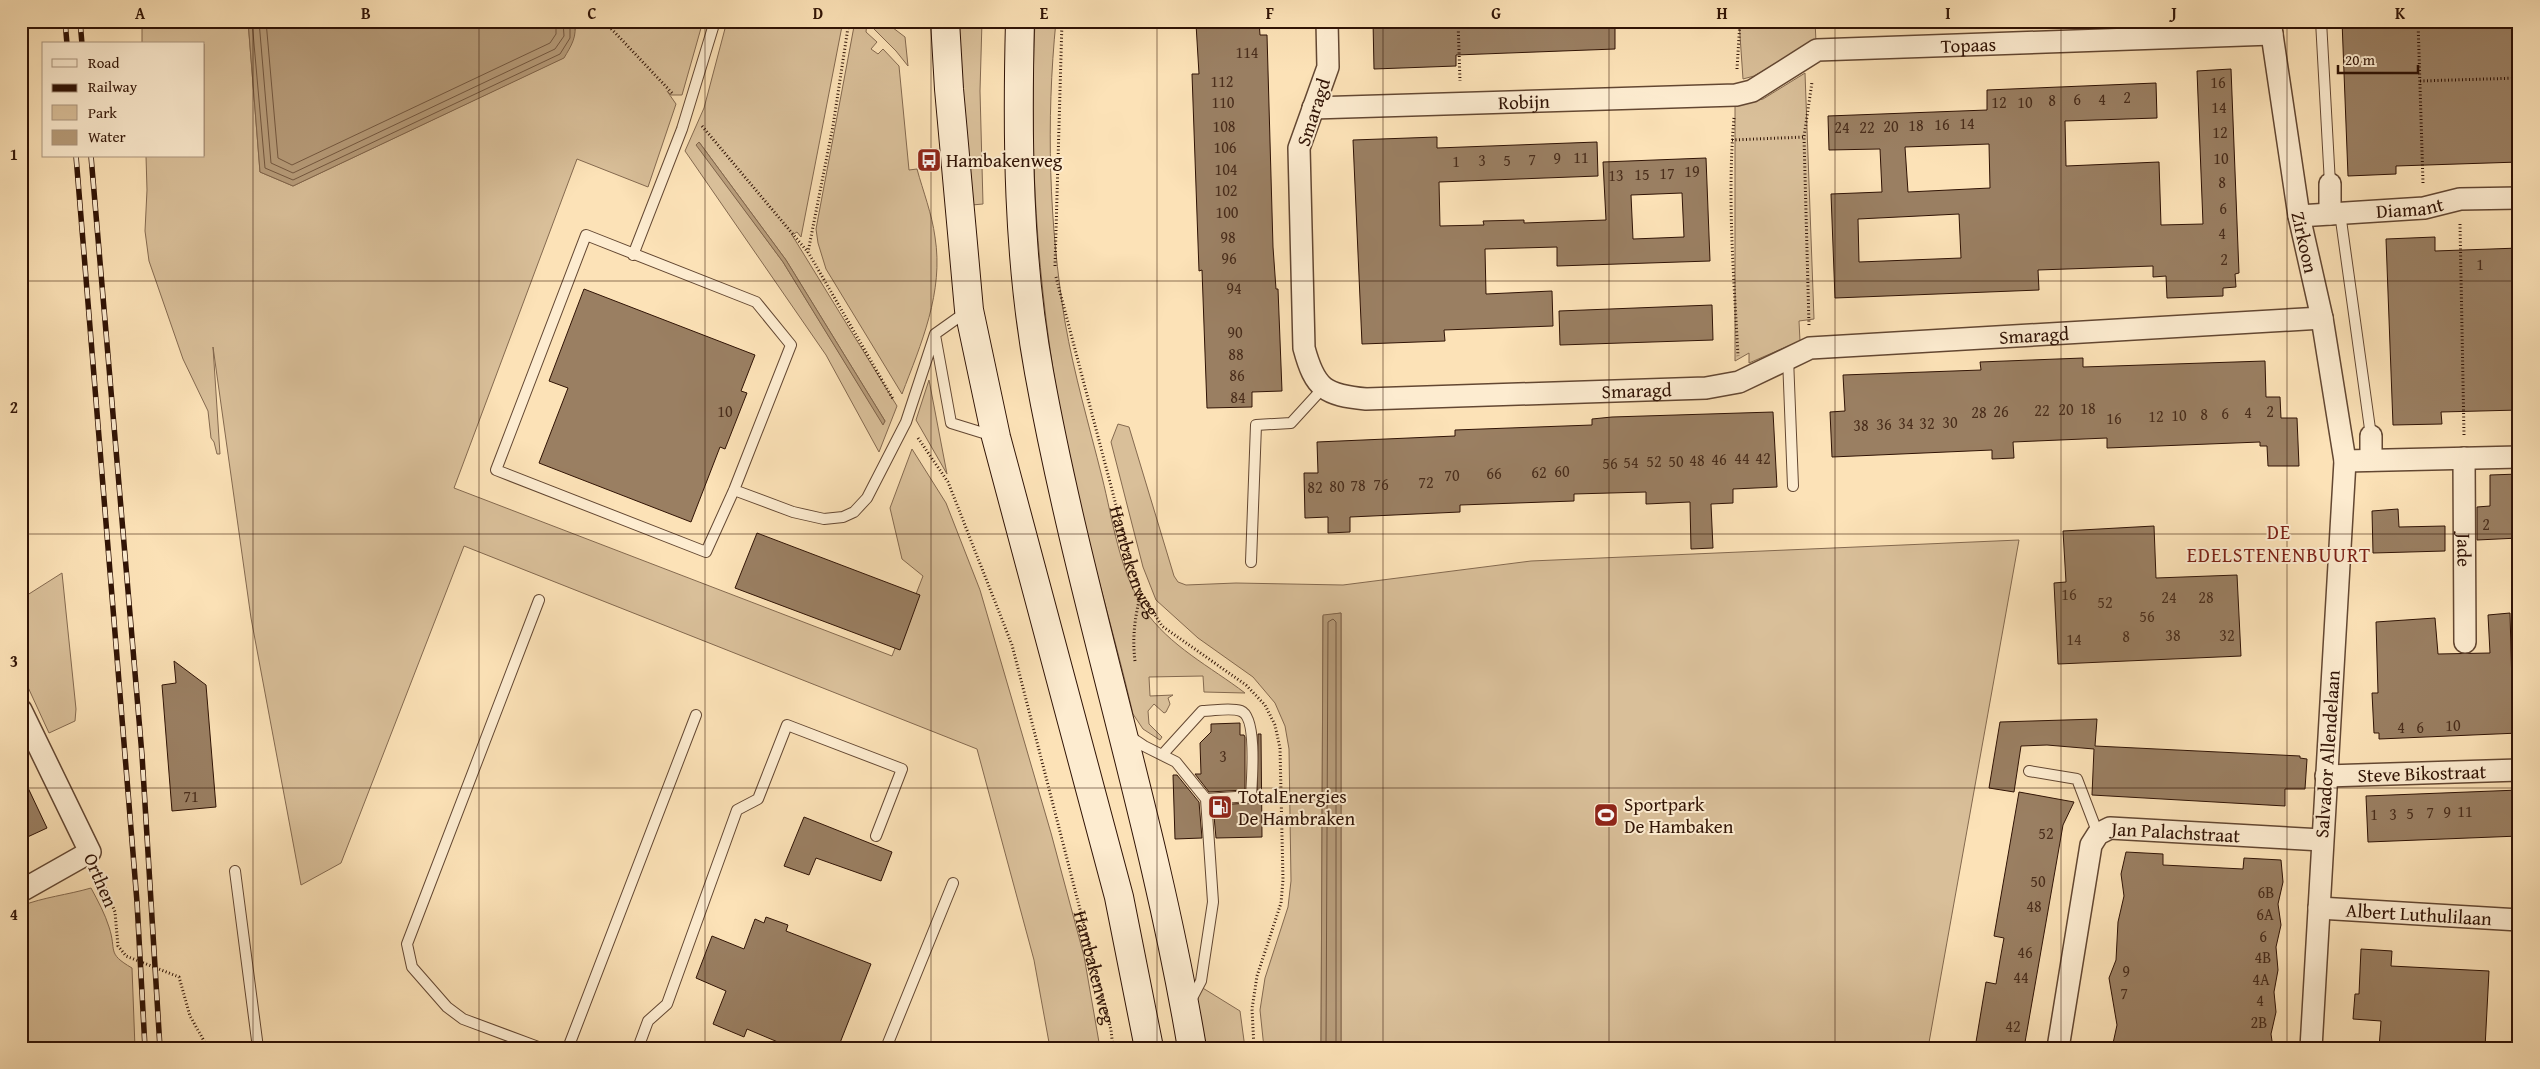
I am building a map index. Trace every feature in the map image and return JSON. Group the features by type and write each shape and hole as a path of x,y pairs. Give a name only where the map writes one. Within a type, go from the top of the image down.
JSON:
{"main road":[{"name":"Hambakenweg","path":"946,21 949,89 969,310 996,438 1119,897 1149,1048"},
{"path":"1020,21 1019,115 1022,227 1038,370 1172,941 1192,1048"}],"street":[{"name":"Smaragd","path":"1327,21 1328,67 1299,148 1304,348 1310,371 1323,388 1340,397 1366,399 1706,388 1739,382 1810,348 2322,318"},
{"name":"Topaas","path":"1817,50 2271,27"},
{"name":"Zirkoon","path":"2271,27 2299,216 2322,318 2345,461"},
{"path":"1736,95 1752,91 1817,50"},
{"name":"Robijn","path":"1313,108 1736,95"},
{"path":"2330,184 2335,214"},
{"name":"Diamant","path":"2299,216 2424,208 2460,199 2519,198"},
{"name":"Zirkoon","path":"2371,436 2371,460"},
{"path":"2345,461 2519,457"},
{"name":"Jade","path":"2464,458 2465,642"},
{"name":"Salvador Allendelaan","path":"2311,1048 2345,461"},
{"name":"Orthen","path":"21,710 90,852"},
{"name":"Steve Bikostraat","path":"2326,776 2519,770"},
{"name":"Jan Palachstraat","path":"2058,1048 2090,845 2098,834 2110,828 2322,840"},
{"path":"21,891 90,852"},
{"name":"Albert Luthulilaan","path":"2319,908 2519,920"}],"lane":[{"path":"634,255 682,129 715,21"},
{"path":"2321,21 2330,184"},
{"name":"Zirkoon","path":"2335,214 2371,436"},
{"path":"586,235 756,302 791,345 734,490 706,552 496,470 586,235"},
{"path":"734,490 793,512 824,519 843,517 854,512 867,498 906,422 935,334 969,310"},
{"path":"935,334 951,423 996,438"},
{"path":"1788,358 1793,486"},
{"path":"1251,562 1256,425 1291,423 1323,388"},
{"path":"539,600 408,944 412,967 448,1008 463,1018 541,1048"},
{"path":"1162,755 1202,711 1234,709 1243,711 1250,719 1251,796 1206,799"},
{"path":"568,1048 696,715"},
{"path":"638,1048 648,1021 667,1004 738,810 758,799 787,725 902,769 876,836"},
{"path":"1121,730 1144,746 1176,762 1206,799 1213,902 1201,981 1186,1010"},
{"path":"2029,771 2077,779 2098,834"},
{"path":"234,871 258,1048"},
{"path":"886,1048 953,883"}],"path":[{"name":"Hambakenweg","path":"604,21 687,109 808,252 906,422 948,482 1012,646 1111,1030 1113,1048"},
{"path":"808,252 833,126 850,21"},
{"name":"Hambakenweg","path":"1062,21 1054,273 1141,593 1162,626 1246,685 1265,705 1275,725 1280,748 1283,888 1276,924 1257,976 1252,1009 1254,1048"},
{"path":"1458,21 1461,104"},
{"path":"1739,382 1733,244 1732,140 1740,21"},
{"path":"2418,21 2424,208"},
{"path":"1810,348 1804,137 1817,50"},
{"path":"2420,82 2519,78"},
{"path":"1732,140 1804,137"},
{"path":"2460,199 2464,458"},
{"path":"1136,670 1133,644 1135,618 1141,593"},
{"name":"Orthen","path":"90,852 112,903 119,949 126,956 179,977 190,1016 208,1048"}],"green space":[{"path":"142,21 248,21 260,172 293,186 563,58 576,27 574,21 703,21 682,95 671,95 667,91 676,104 648,187 577,159 454,488 892,656 923,576 902,559 890,508 912,449 946,503 980,590 1051,833 1084,956 1100,1048 1050,1048 1034,960 977,749 464,546 341,863 301,885 251,618 213,347 220,454 217,454 211,438 208,411 183,359 149,261 145,231 146,158 205,158 205,42 142,42"},
{"path":"727,21 843,21 801,237 797,232 792,235 897,406 879,452 826,355 685,151 704,108","holes":["699,142 786,260 885,421 883,424 783,262 697,145"]},
{"path":"855,21 867,21 866,32 877,42 871,49 878,54 883,49 899,66 909,170 917,169 934,228 937,257 934,298 923,337 902,394 826,269 816,229"},
{"path":"874,21 884,21 905,37 908,66 873,28"},
{"path":"955,21 982,21 980,91 983,204 972,205"},
{"path":"1035,21 1056,21 1050,134 1055,248 1065,322 1073,361 1118,545 1128,578 1144,609 1166,634 1191,655 1245,693 1204,692 1203,676 1149,677 1150,696 1173,695 1168,698 1170,704 1166,712 1164,713 1154,704 1148,711 1149,724 1162,737 1160,740 1143,729 1133,714 1084,522 1059,403 1043,295 1038,240 1033,131"},
{"path":"1739,21 1815,21 1816,42 1754,76 1743,79"},
{"path":"1805,73 1814,319 1799,321 1800,341 1749,363 1749,353 1735,361 1735,105 1763,99"},
{"path":"929,380 947,474 916,420"},
{"path":"1118,424 1129,427 1174,576 1178,582 1186,585 1236,583 1343,585 1531,561 2019,540 1928,1048 1341,1048 1341,613 1323,616 1321,1048 1264,1048 1260,1010 1265,978 1288,907 1291,881 1289,749 1285,726 1275,703 1253,677 1198,638 1156,600 1143,567 1111,442"},
{"path":"62,573 76,709 75,721 49,733 21,672 21,599"},
{"path":"91,888 107,922 115,955 132,968 135,1048 21,1048 21,906 38,900"},
{"path":"1193,982 1240,1011 1245,1048 1203,1048"}],"water":[{"path":"248,21 574,21 575,31 573,41 564,58 293,186 260,172"},
{"path":"699,142 786,260 885,421 883,425 783,262 696,145"},
{"path":"1341,613 1341,1048 1321,1048 1323,615"}],"building":[{"path":"1215,21 1259,21 1260,35 1267,35 1273,247 1276,289 1278,289 1282,391 1252,392 1252,407 1207,408 1202,270 1199,271 1192,74 1199,74 1196,24 1215,23"},
{"path":"1373,21 1615,21 1615,49 1456,55 1456,66 1374,69"},
{"path":"2342,21 2519,21 2519,162 2396,166 2396,174 2348,176"},
{"path":"2231,69 2239,273 2235,274 2236,287 2223,288 2223,296 2167,298 2166,276 2153,277 2153,266 2038,270 2039,290 1835,298 1831,194 1882,192 1880,149 1829,150 1828,116 1987,110 1987,90 2156,83 2157,118 2065,121 2066,166 2159,162 2161,225 2203,224 2197,71","holes":["1989,144 1990,188 1908,192 1905,147","1959,214 1961,258 1859,262 1858,219"]},
{"path":"1437,137 1437,148 1597,142 1598,176 1439,182 1440,226 1484,225 1483,221 1524,220 1524,223 1606,220 1603,162 1706,158 1710,261 1557,266 1557,247 1485,249 1486,294 1552,291 1553,326 1444,330 1445,341 1362,344 1353,140","holes":["1682,193 1684,237 1633,239 1631,195"]},
{"path":"2435,237 2435,251 2519,248 2519,410 2441,412 2442,424 2393,425 2386,239"},
{"path":"584,289 755,355 741,391 747,393 725,449 720,447 691,522 539,463 568,388 549,381"},
{"path":"1712,305 1713,340 1560,345 1559,311"},
{"path":"2083,358 2083,367 2265,361 2266,397 2280,397 2281,418 2297,418 2299,466 2268,466 2267,446 2260,446 2260,442 2107,448 2107,438 2013,442 2014,458 1992,459 1992,450 1832,457 1830,412 1845,411 1843,375 1981,370 1980,362"},
{"path":"1773,412 1777,487 1733,489 1733,503 1711,504 1713,548 1691,549 1690,502 1646,504 1646,492 1574,494 1574,501 1460,505 1460,512 1350,517 1350,532 1328,533 1328,517 1305,518 1304,473 1318,473 1317,442 1455,436 1455,430 1592,425 1592,419 1612,417"},
{"path":"2519,474 2519,538 2477,540 2477,507 2490,506 2490,475"},
{"path":"2398,509 2399,527 2445,526 2445,551 2373,553 2372,511"},
{"path":"2154,526 2156,578 2237,575 2241,656 2058,664 2054,583 2066,582 2063,531"},
{"path":"757,533 920,595 900,650 735,588"},
{"path":"2510,613 2512,687 2519,687 2519,733 2379,739 2379,733 2374,733 2372,693 2378,693 2376,622 2435,618 2438,654 2490,653 2488,615"},
{"path":"174,661 206,685 216,807 172,811 162,685 176,683"},
{"path":"2097,719 2095,746 2300,756 2300,758 2307,759 2305,789 2285,789 2285,806 2092,795 2094,749 2047,745 2021,746 2014,792 1989,788 2000,722"},
{"path":"1240,723 1240,735 1245,737 1245,790 1209,792 1195,774 1201,774 1200,743 1211,732 1211,724"},
{"path":"1258,734 1261,734 1262,837 1216,838 1213,805 1251,803 1257,799"},
{"path":"21,773 47,828 21,840"},
{"path":"1173,775 1177,775 1199,802 1202,838 1175,839"},
{"path":"2519,790 2519,836 2368,842 2366,796"},
{"path":"2019,792 2074,802 2063,825 2024,1048 1975,1048 1986,982 1996,984 2004,938 1994,936"},
{"path":"804,817 892,852 881,881 816,858 809,875 784,866"},
{"path":"2126,852 2163,854 2163,865 2243,869 2244,858 2281,860 2283,882 2278,904 2281,925 2276,947 2278,970 2274,992 2276,1012 2271,1034 2273,1048 2112,1048 2117,1025 2109,978 2116,960 2118,922 2124,896 2121,874"},
{"path":"766,917 788,925 786,931 871,964 838,1048 792,1048 747,1029 744,1037 713,1024 726,991 696,978 712,936 744,949 755,919 764,923"},
{"path":"2361,949 2392,951 2391,966 2489,971 2485,1048 2379,1048 2381,1021 2353,1019 2355,994 2359,994"}],"railway":[{"path":"65,21 67,42"},
{"path":"80,21 82,42"},
{"path":"76,158 137,902 145,1048"},
{"path":"91,158 142,755 160,1048"}],"place":[{"name":"Hambakenweg","path":"929,160"},
{"name":"TotalEnergies De Hambraken","path":"1220,807"},
{"name":"Sportpark De Hambaken","path":"1606,815"}],"district":[{"name":"DE EDELSTENENBUURT","path":"2279,544"}]}
